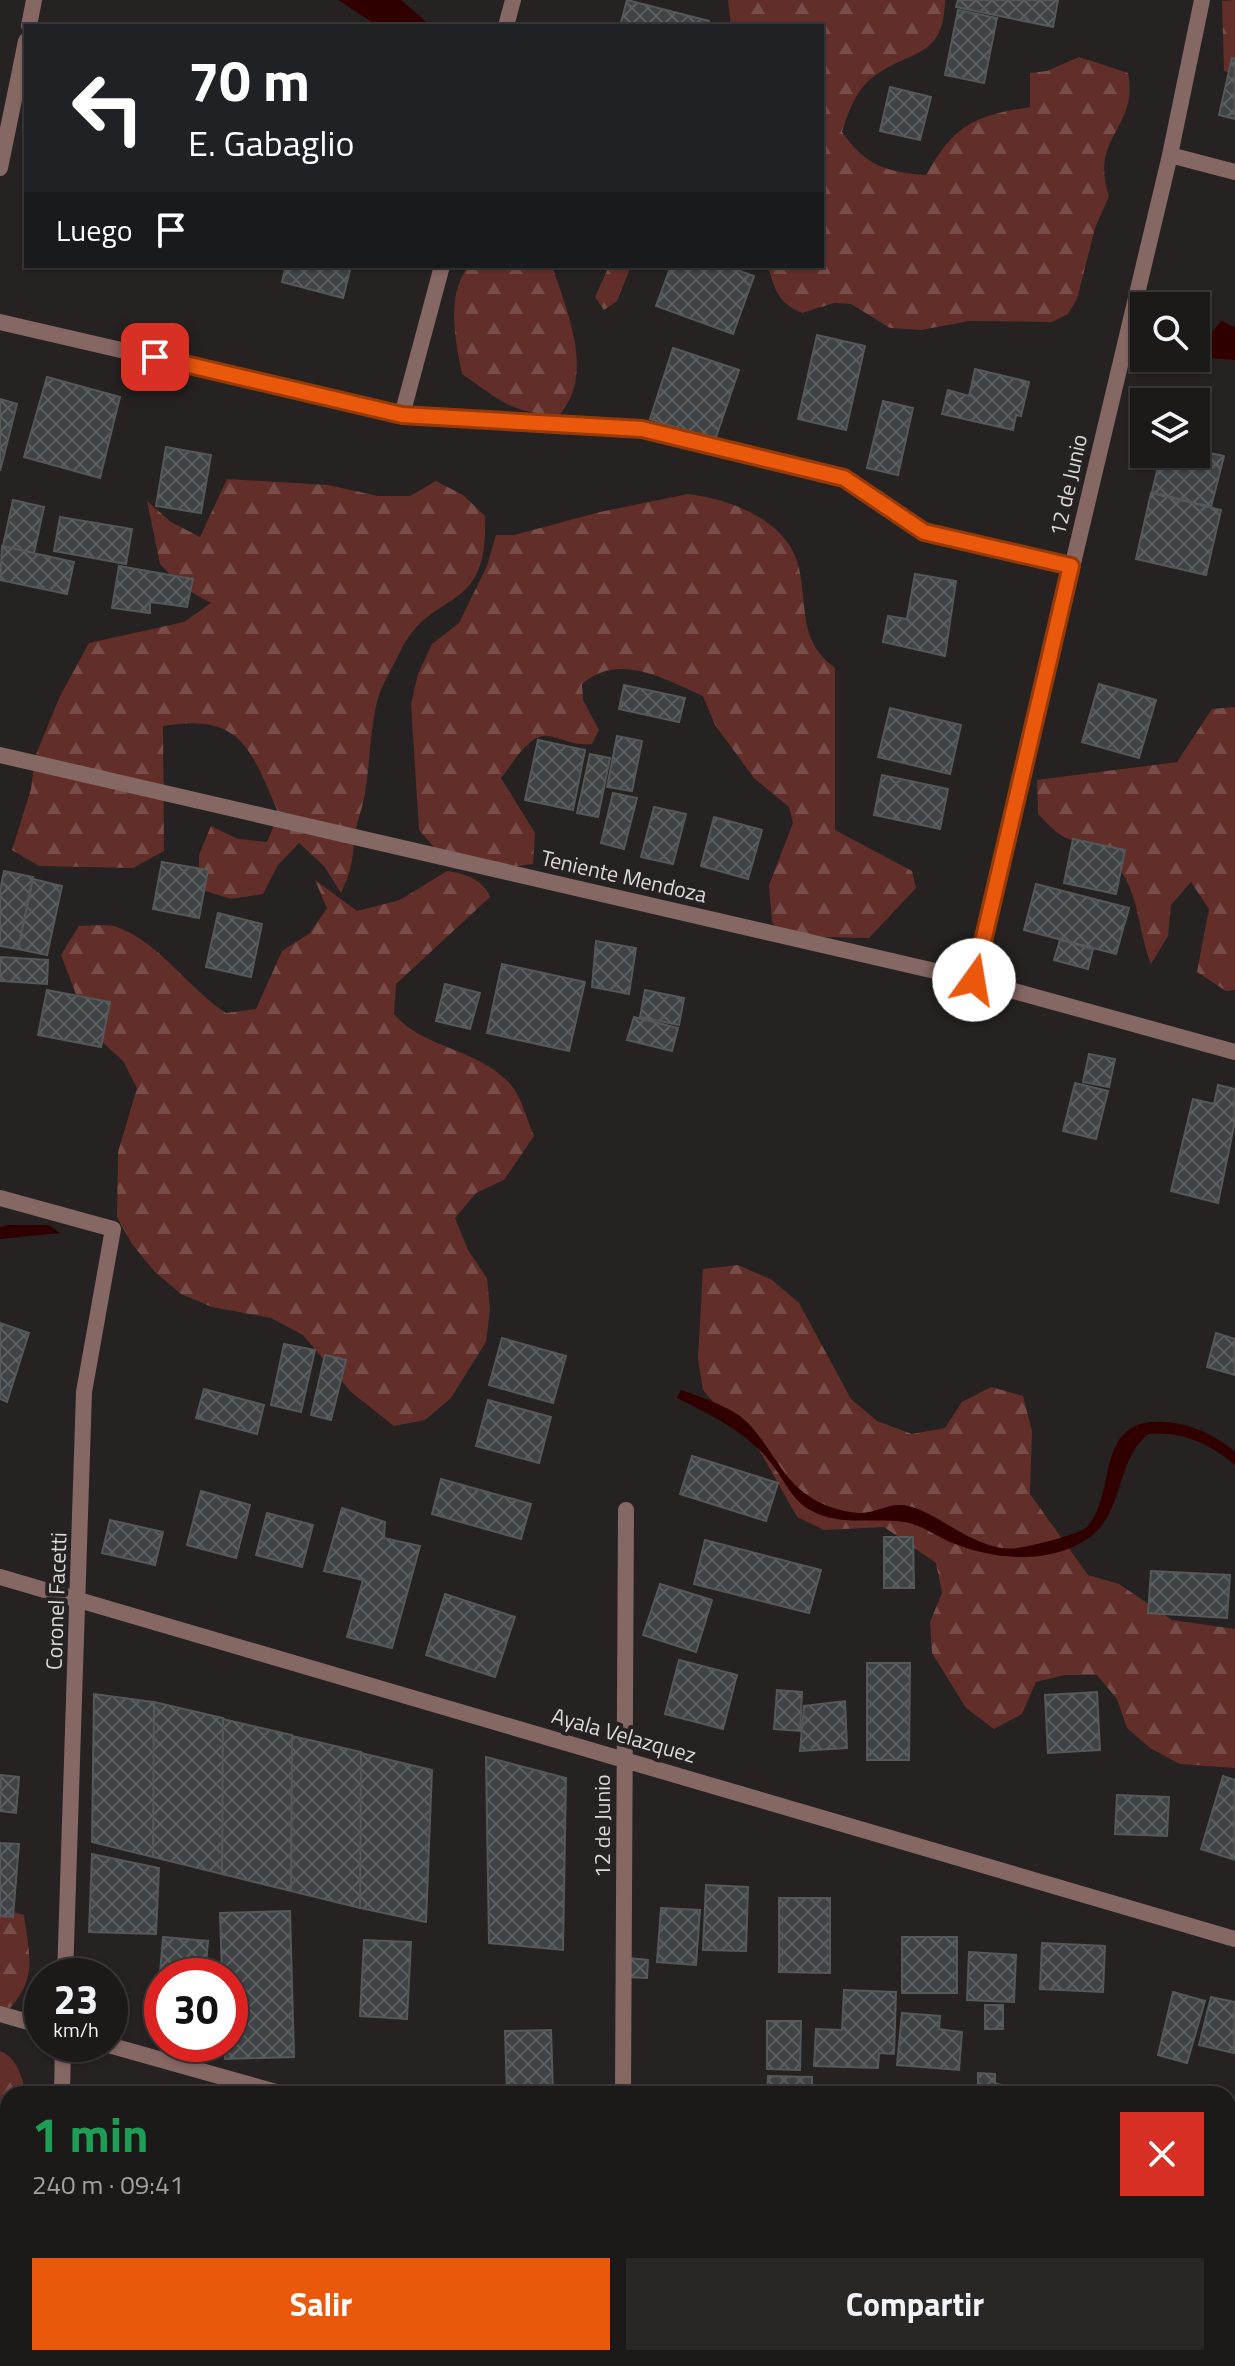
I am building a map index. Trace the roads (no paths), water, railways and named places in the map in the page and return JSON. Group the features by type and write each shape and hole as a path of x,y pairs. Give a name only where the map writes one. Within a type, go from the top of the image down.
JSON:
{"street":[{"path":"29,24 34,0"},
{"path":"507,24 513,0"},
{"name":"12 de Junio","path":"974,980 1170,155 1202,0"},
{"path":"0,168 24,51"},
{"path":"1170,155 1235,172"},
{"path":"402,415 441,268"},
{"path":"0,322 402,415 642,429 844,478 924,532 1071,566"},
{"name":"Teniente Mendoza","path":"0,755 974,980 1235,1052"},
{"name":"Coronel Facetti","path":"0,1198 113,1229 84,1392 66,1958"},
{"name":"12 de Junio","path":"623,2086 626,1510"},
{"name":"Ayala Velazquez","path":"0,1577 1235,1939"},
{"path":"0,2014 24,2021"},
{"path":"128,2050 255,2086"},
{"path":"62,2086 63,2062"}]}
